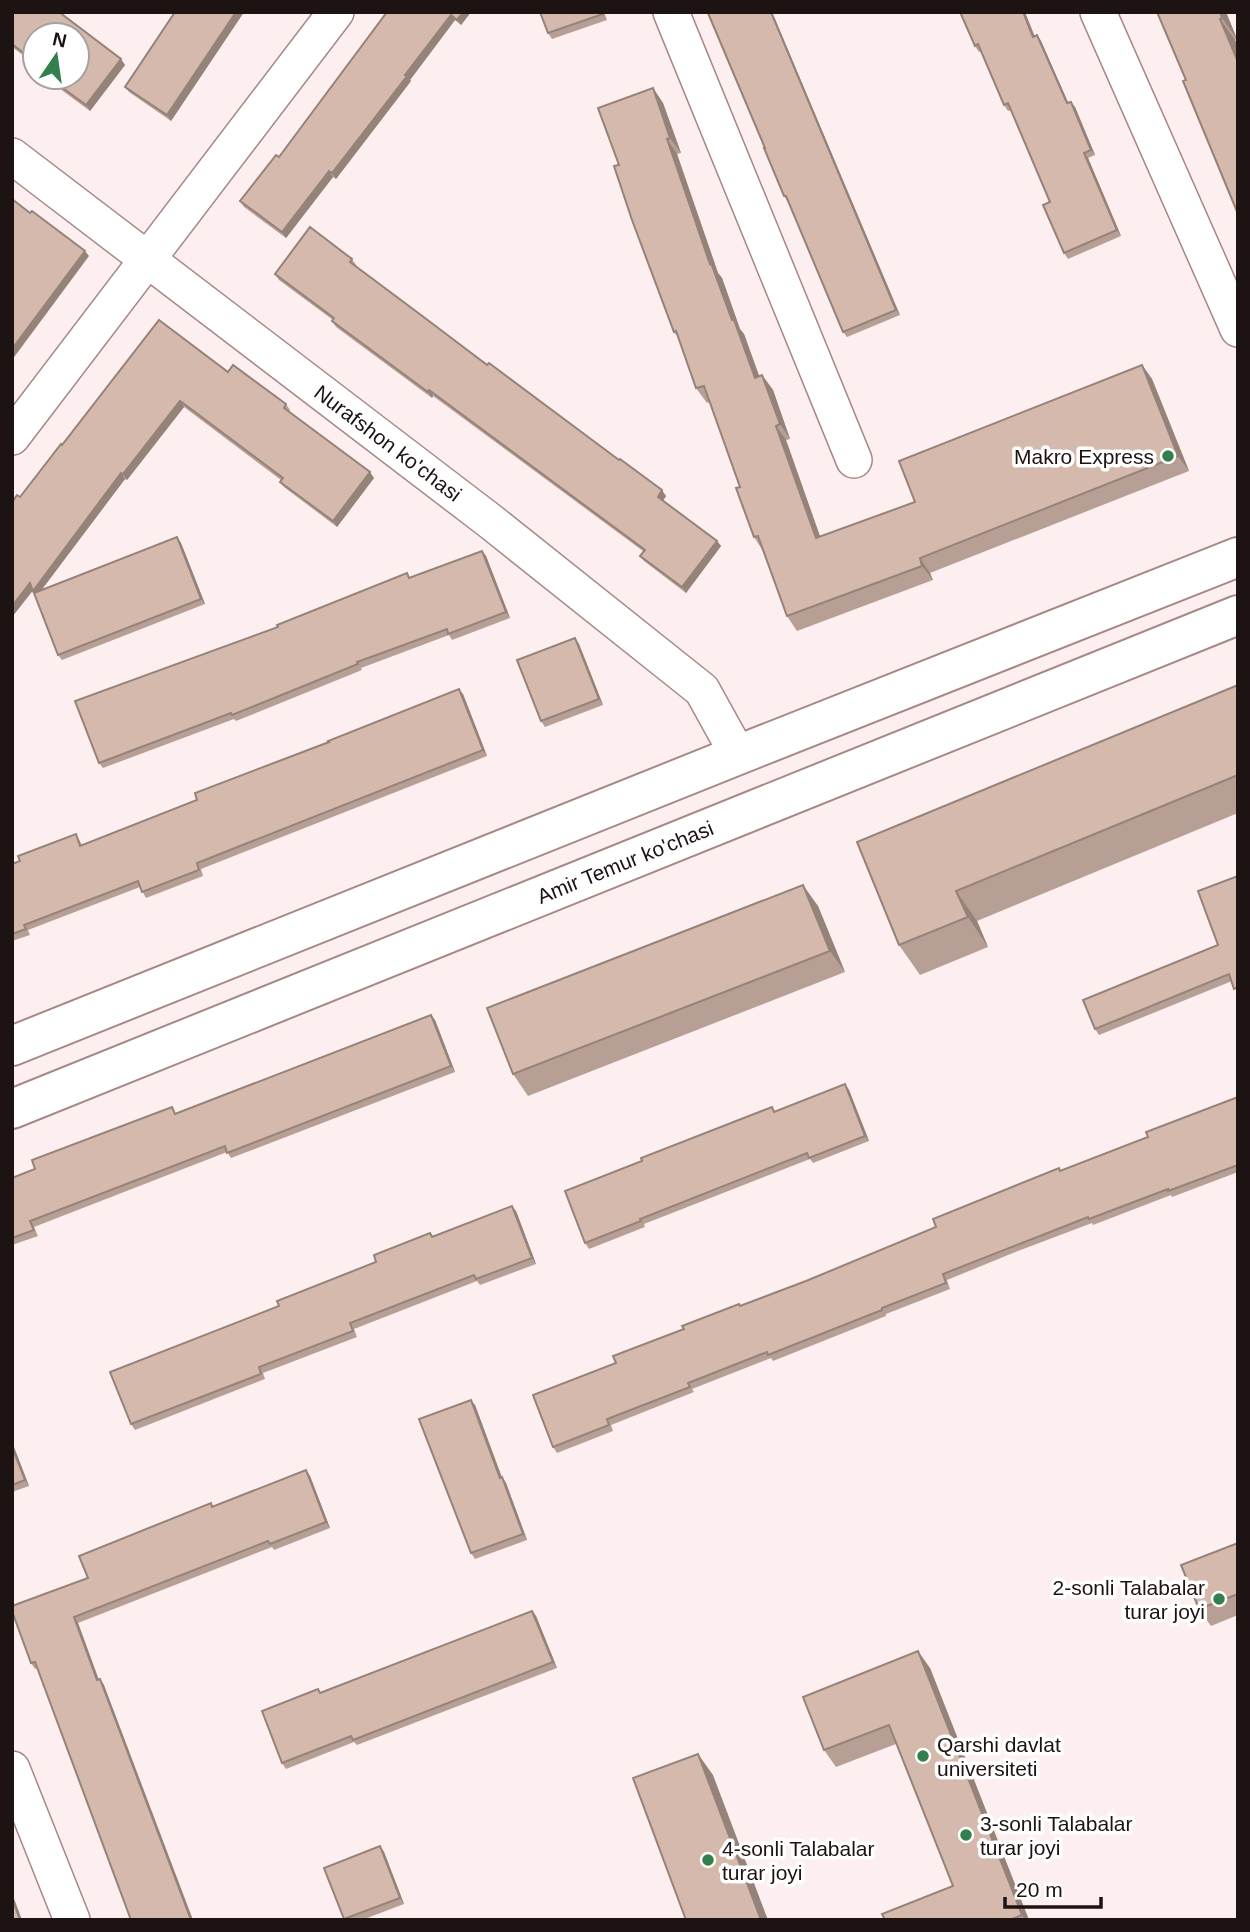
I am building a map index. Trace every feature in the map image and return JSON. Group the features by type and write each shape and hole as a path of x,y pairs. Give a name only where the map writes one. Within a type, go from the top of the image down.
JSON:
{"main road":[{"path":"12,1046 1238,557"},
{"name":"Amir Temur ko'chasi","path":"12,1109 1238,615"}],"street":[{"path":"12,436 336,12"},
{"path":"671,12 854,460"},
{"path":"1098,12 1238,329"},
{"name":"Nurafshon ko'chasi","path":"12,156 490,521 702,691 738,755"},
{"path":"12,1769 72,1920"}],"building":[{"path":"12,12 59,12 71,21 21,21 21,51 12,44"},
{"path":"175,12 236,12 167,115 125,87"},
{"path":"387,12 463,12 457,20 451,15 332,173 329,171 282,232 240,201 276,155 279,157"},
{"path":"540,12 602,12 603,14 548,33"},
{"path":"771,12 896,310 843,332 708,13"},
{"path":"960,12 1023,12 1033,37 1037,35 1067,103 1071,102 1091,150 1084,153 1117,230 1064,253 1043,205 1050,202 1008,103 1004,105 978,44 975,46"},
{"path":"1157,12 1220,12 1220,19 1238,62 1238,214 1183,81 1186,80"},
{"path":"91,36 121,59 86,105 67,91 91,91"},
{"path":"653,88 670,138 667,139 710,264 755,378 762,375 780,424 776,426 816,538 915,502 899,461 1142,365 1178,456 920,558 922,566 787,616 758,536 754,537 736,488 740,487 704,386 696,388 632,220 614,166 619,165 598,108"},
{"path":"12,199 85,251 12,349"},
{"path":"310,227 352,259 350,262 487,365 489,363 662,490 658,497 717,541 682,587 640,556 645,550 332,321 334,318 275,274"},
{"path":"159,320 228,372 233,365 286,404 284,408 370,472 333,521 280,482 283,478 180,401 123,474 121,473 33,591 30,583 12,606 12,502 17,495 20,497 62,445"},
{"path":"177,537 201,599 58,655 34,593"},
{"path":"482,551 506,612 448,634 447,629 357,662 358,664 232,715 231,713 99,763 75,701 278,627 277,625 407,573 409,578"},
{"path":"575,638 599,699 541,721 517,660"},
{"path":"1238,685 1238,775 956,891 968,917 899,945 857,842"},
{"path":"459,689 483,750 197,863 199,870 142,892 138,881 24,925 26,929 12,934 12,864 20,861 18,856 76,834 80,846 197,800 195,793"},
{"path":"1238,876 1238,987 1234,989 1229,974 1095,1029 1083,1000 1218,945 1198,891"},
{"path":"803,885 830,951 513,1074 487,1008"},
{"path":"431,1015 451,1066 227,1153 225,1146 30,1221 34,1230 12,1238 12,1178 35,1169 32,1160 172,1107 175,1114"},
{"path":"845,1084 865,1136 809,1158 807,1153 585,1243 565,1191 772,1107 774,1112"},
{"path":"1238,1097 1238,1165 1089,1219 1088,1217 943,1274 946,1283 768,1355 767,1352 688,1383 690,1387 607,1419 609,1425 553,1447 533,1395 616,1363 613,1356 684,1329 682,1326 806,1281 936,1227 933,1219 1059,1168 1060,1171 1148,1137 1146,1132"},
{"path":"512,1206 532,1258 476,1279 474,1275 350,1323 353,1331 259,1367 261,1374 131,1424 110,1372 279,1306 277,1301 376,1262 374,1255 430,1233 432,1237"},
{"path":"471,1400 523,1534 471,1553 419,1419"},
{"path":"12,1447 25,1480 12,1485"},
{"path":"306,1470 326,1522 270,1544 268,1541 74,1617 191,1920 131,1920 35,1662 31,1663 12,1606 88,1578 79,1556 211,1503 212,1507"},
{"path":"1238,1543 1238,1594 1199,1609 1181,1565"},
{"path":"532,1611 553,1662 353,1740 351,1736 282,1763 262,1711 318,1689 320,1693"},
{"name":"3-sonli Talabalar turar joyi","path":"918,1651 1022,1915 1010,1920 885,1920 882,1914 953,1886 889,1725 824,1750 803,1697"},
{"name":"4-sonli Talabalar turar joyi","path":"698,1754 761,1920 686,1920 633,1778"},
{"path":"380,1846 400,1898 344,1919 324,1868"},
{"path":"12,1898 20,1920 12,1920"}],"place":[{"name":"Makro Express","path":"1168,456"},
{"name":"2-sonli Talabalar turar joyi","path":"1219,1599"},
{"name":"Qarshi davlat universiteti","path":"923,1756"},
{"name":"3-sonli Talabalar turar joyi","path":"966,1835"},
{"name":"4-sonli Talabalar turar joyi","path":"708,1860"}]}
